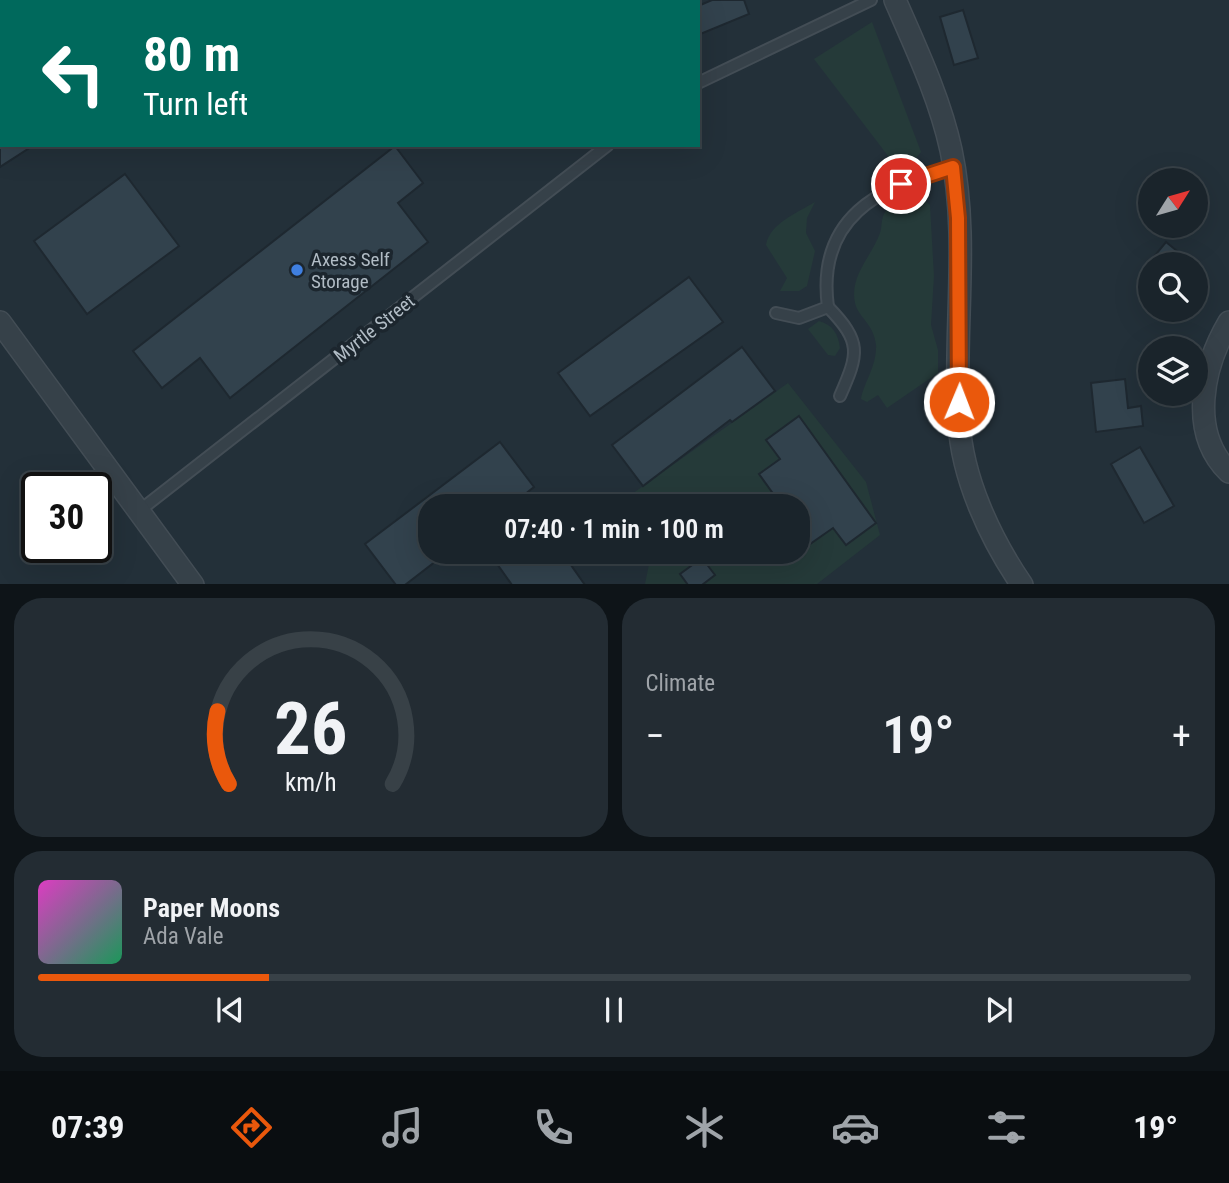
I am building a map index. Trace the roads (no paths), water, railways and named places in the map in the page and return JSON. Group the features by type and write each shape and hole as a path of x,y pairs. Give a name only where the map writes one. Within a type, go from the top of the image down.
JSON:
{"street":[{"path":"895,0 921,61 951,149 959,253 959,424 971,484 989,525 1022,584"},
{"path":"0,322 194,584"},
{"path":"1229,322 1211,360 1203,419 1213,448 1229,472"}],"lane":[{"path":"700,82 870,0"},
{"name":"Myrtle Street","path":"139,511 605,147"},
{"path":"840,396 856,352 848,328 828,307 825,284 832,250 843,226 861,204 920,175 953,167"},
{"path":"776,313 799,318 828,307"}],"place":[{"name":"Axess Self Storage","path":"297,270"}]}
